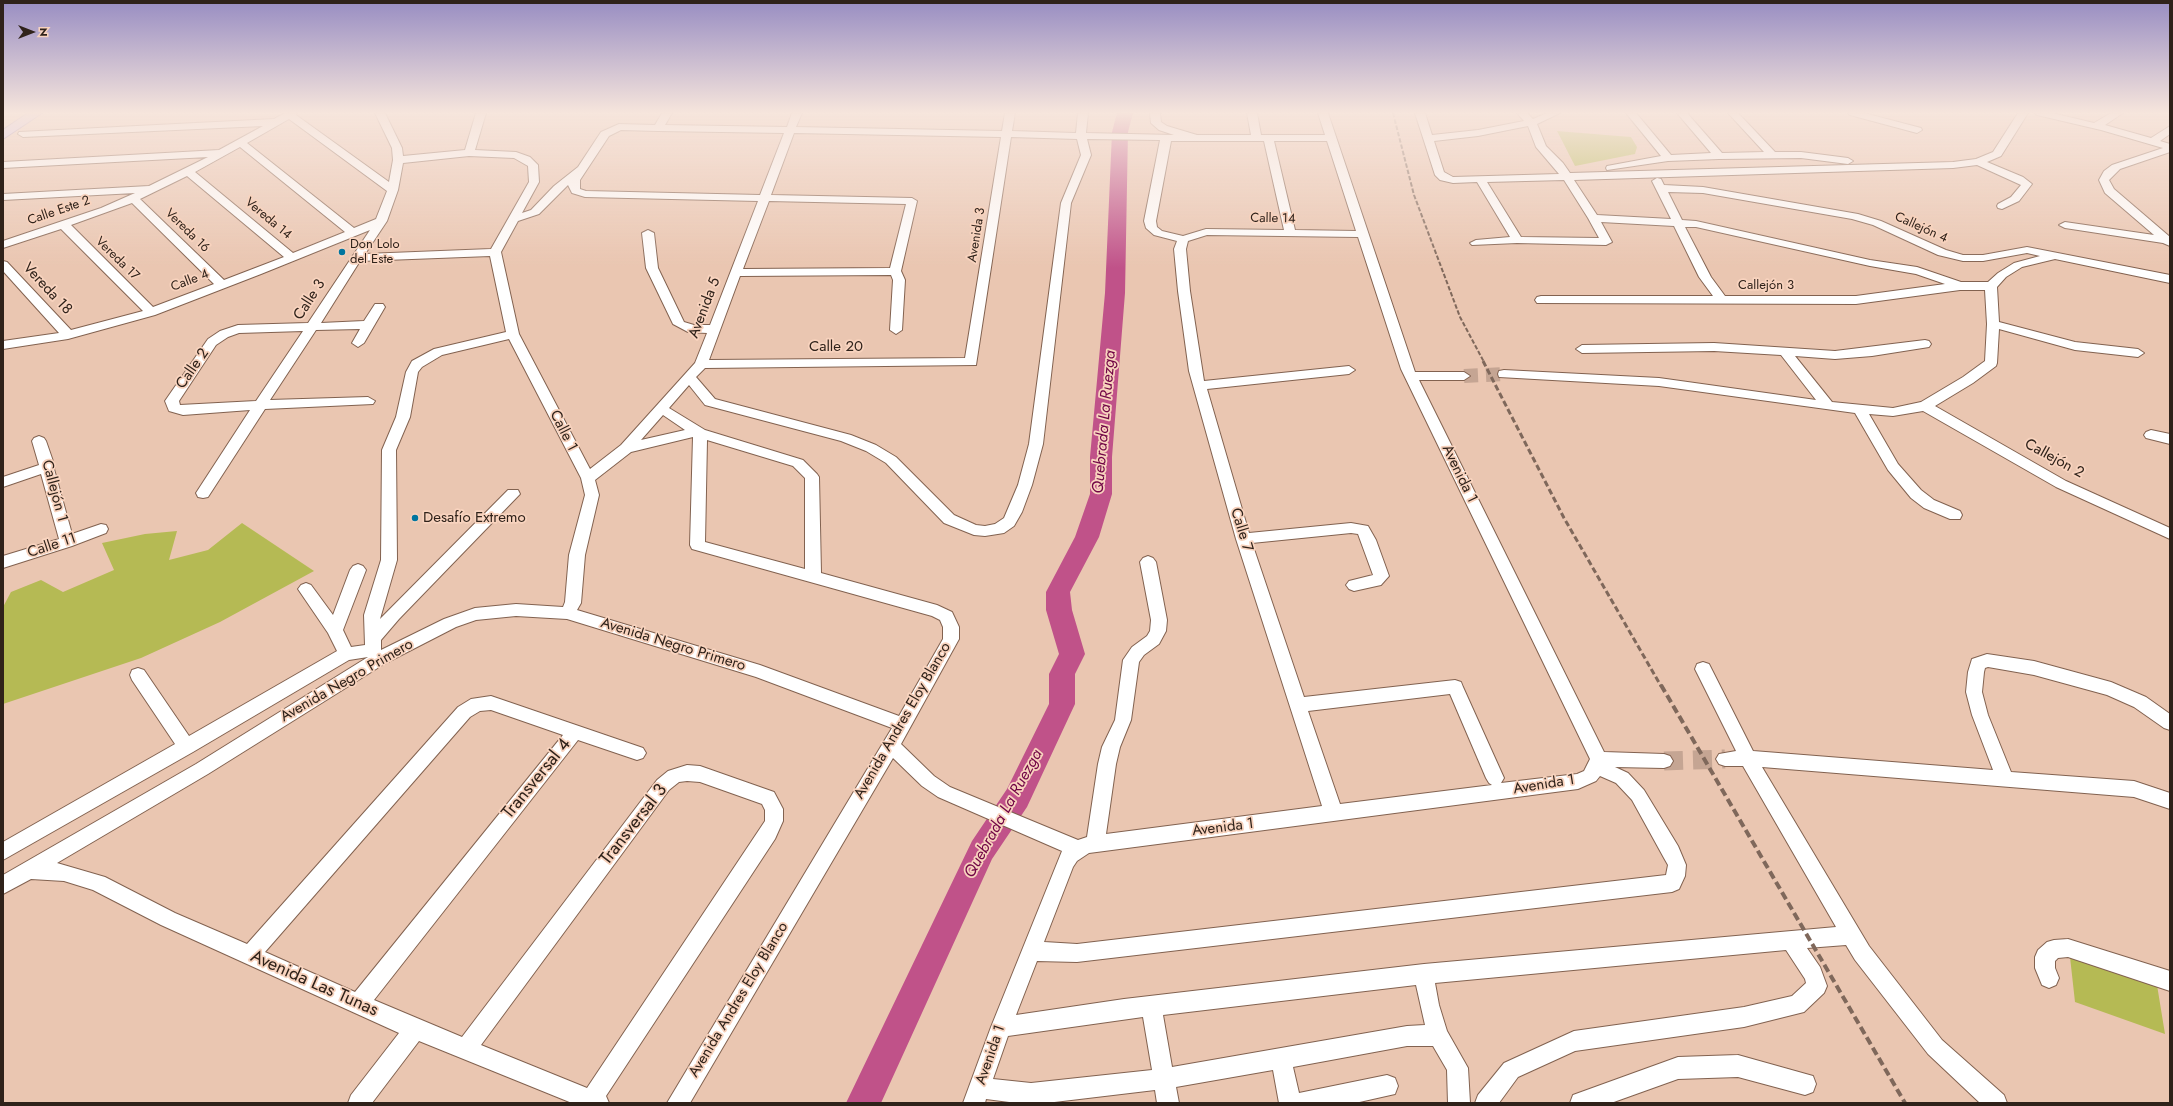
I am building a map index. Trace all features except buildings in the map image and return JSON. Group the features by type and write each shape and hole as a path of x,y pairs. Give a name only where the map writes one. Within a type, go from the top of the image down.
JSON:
{"street":[{"name":"Calle Este 2","path":"3,245 64,225 133,198 201,165"},
{"path":"268,165 353,233"},
{"path":"359,165 393,190"},
{"name":"Calle 3","path":"203,493 381,222 393,190 397,165"},
{"path":"356,258 495,252 534,182 532,165"},
{"path":"586,165 573,187 576,192 585,194 912,201 895,271 899,280 896,330"},
{"name":"Avenida 5","path":"588,478 626,448 701,364 777,165"},
{"name":"Avenida 3","path":"972,362 1002,165"},
{"path":"689,377 710,402 846,438 871,448 891,460 949,518 974,530 985,532 999,529 1009,522 1015,512 1026,485 1036,444 1066,203 1069,192 1083,165"},
{"path":"1158,165 1150,221 1152,228 1158,232 1183,239"},
{"path":"1274,165 1290,233"},
{"name":"Avenida 1","path":"977,1096 1001,1027 1065,864 1070,855 1087,847 1578,781 1590,776 1598,763 1411,376 1341,165"},
{"path":"1436,165 1439,173 1444,178 1453,180 1563,174 1956,165"},
{"path":"1476,243 1517,240 1606,242 1594,218 1558,165"},
{"path":"1563,174 1630,165"},
{"path":"1869,165 1876,166"},
{"path":"1984,165 2019,179 2027,184 2015,199 2002,206"},
{"path":"2123,165 2116,167 2108,173 2104,180 2109,191 2168,241"},
{"path":"514,219 535,212 571,176 584,168"},
{"name":"Vereda 14","path":"188,172 292,258"},
{"path":"1652,173 1661,188 1705,277 1720,300"},
{"path":"1480,179 1517,240"},
{"name":"Callejón 4","path":"1661,188 1703,190 1854,216 1878,223 1942,253 1963,258 1983,258 2027,250 2170,279"},
{"path":"3,197 153,189"},
{"name":"Vereda 16","path":"133,198 221,284"},
{"path":"1594,218 1677,221 1774,240 1870,263 1917,271 1938,277 1960,286"},
{"name":"Calle 4","path":"3,345 68,335 151,312 381,222"},
{"name":"Vereda 17","path":"64,225 151,312"},
{"path":"2065,225 2168,241"},
{"path":"3,233 46,230"},
{"name":"Calle 14","path":"1183,239 1206,232 1363,234"},
{"path":"648,233 649,255 652,268 679,324 692,329 714,329"},
{"name":"Calle 7","path":"1183,239 1180,249 1195,371 1243,539 1334,814"},
{"name":"Calle 1","path":"495,252 513,334 588,478 592,495 585,528 577,555 573,603 567,613"},
{"path":"1504,374 1659,382 1860,410 1893,412 1926,406 1968,380 1991,363 1993,324 1991,286 2002,275 2018,265 2053,256"},
{"name":"Vereda 18","path":"3,264 68,335"},
{"path":"736,273 895,271"},
{"name":"Callejón 3","path":"1541,300 1856,300 1960,286 1991,286"},
{"path":"358,343 367,325 379,307"},
{"path":"1993,324 2075,346 2138,353"},
{"name":"Calle 2","path":"367,325 238,329 224,334 212,342 172,401 174,408 183,411 260,405 368,401"},
{"path":"374,650 372,615 389,560 389,450 403,417 412,372 417,364 438,352 513,334"},
{"path":"1582,349 1714,347 1835,355 1857,354 1925,344"},
{"path":"1784,351 1828,406"},
{"name":"Calle 20","path":"701,364 972,362"},
{"path":"1199,386 1349,370"},
{"path":"1411,376 1464,376"},
{"name":"Callejón 2","path":"1926,406 2061,484 2134,519 2170,534"},
{"path":"662,409 699,432 798,463 812,477 813,578"},
{"path":"1860,410 1893,467 1916,494 1929,504 1955,515"},
{"path":"626,448 699,432"},
{"name":"Avenida Andres Eloy Blanco","path":"678,1103 903,725 951,640 951,627 946,616 936,611 697,545 699,432"},
{"path":"2151,435 2170,439"},
{"name":"Callejón 1","path":"40,441 67,542"},
{"path":"3,482 48,467"},
{"path":"374,650 393,615 513,494"},
{"path":"1243,539 1351,528 1363,530 1369,540 1381,576 1376,581 1354,585"},
{"name":"Calle 11","path":"3,562 67,542 101,529"},
{"path":"891,745 928,782 957,797 1054,838 1087,847 1111,747 1123,720 1131,660 1138,651 1153,640 1158,631 1159,620 1148,562"},
{"path":"335,630 358,570"},
{"path":"306,589 335,630 346,654"},
{"name":"Avenida Negro Primero","path":"4,883 30,870 202,769 374,650 476,614 516,610 567,613 760,672 903,725"},
{"path":"3,852 346,654 374,650"},
{"path":"2005,780 1980,715 1974,692 1978,664 1987,660 2003,661 2111,689 2140,702 2170,723"},
{"path":"1703,669 1748,758 1862,953 1935,1047 1996,1103"},
{"path":"138,675 187,747"},
{"path":"1298,705 1455,687 1495,778"},
{"name":"Transversal 4","path":"250,956 464,712 477,704 491,703 575,732 359,1003"},
{"path":"575,732 637,753"},
{"path":"1725,759 1748,758 2005,780 2134,789 2170,801"},
{"path":"1598,763 1664,761"},
{"path":"1031,951 1077,953 1672,883 1676,876 1676,865 1672,852 1638,795 1622,778 1598,763"},
{"name":"Transversal 3","path":"466,1049 663,785 674,776 687,773 700,774 768,798 774,809 774,820 769,833 594,1101"},
{"name":"Avenida Las Tunas","path":"30,870 64,872 98,883 168,919 415,1029 594,1101"},
{"path":"1001,1027 1151,1006 1424,974 1614,955 1851,935"},
{"path":"1486,1103 1511,1070 1574,1041 1744,1017 1798,1005 1817,986 1813,974 1791,940"},
{"path":"2049,978 2045,968 2045,957 2054,949 2068,948 2170,981"},
{"path":"1424,974 1429,1005 1438,1035 1457,1068 1459,1103"},
{"path":"1151,1006 1168,1103"},
{"path":"359,1103 415,1029"},
{"path":"977,1096 1033,1099 1280,1060 1407,1036 1438,1035"},
{"path":"1280,1060 1290,1103"},
{"path":"1581,1103 1678,1068 1738,1066 1805,1084"},
{"path":"1300,1103 1387,1086"}],"green space":[{"path":"242,523 314,571 220,622 141,658 3,704 3,607 11,592 41,580 63,592 114,570 102,543 145,534 177,531 169,560 208,550"},
{"path":"2070,957 2157,985 2165,1034 2075,1002"}],"waterway":[{"name":"Quebrada La Ruezga","path":"863,1103 982,850 1017,798 1062,704 1062,674 1072,654 1059,610 1058,592 1087,537 1101,494 1101,457 1115,293 1119,165"}],"tunnel":[{"path":"1464,376 1504,374"},
{"path":"1664,761 1725,759"}],"railway":[{"path":"1406,165 1414,195 1460,317 1484,362"},
{"path":"1483,361 1564,518 1661,686"},
{"path":"1661,685 1905,1103"}],"place":[{"name":"Don Lolo del Este","path":"342,252"},
{"name":"Desafío Extremo","path":"415,518"}]}
